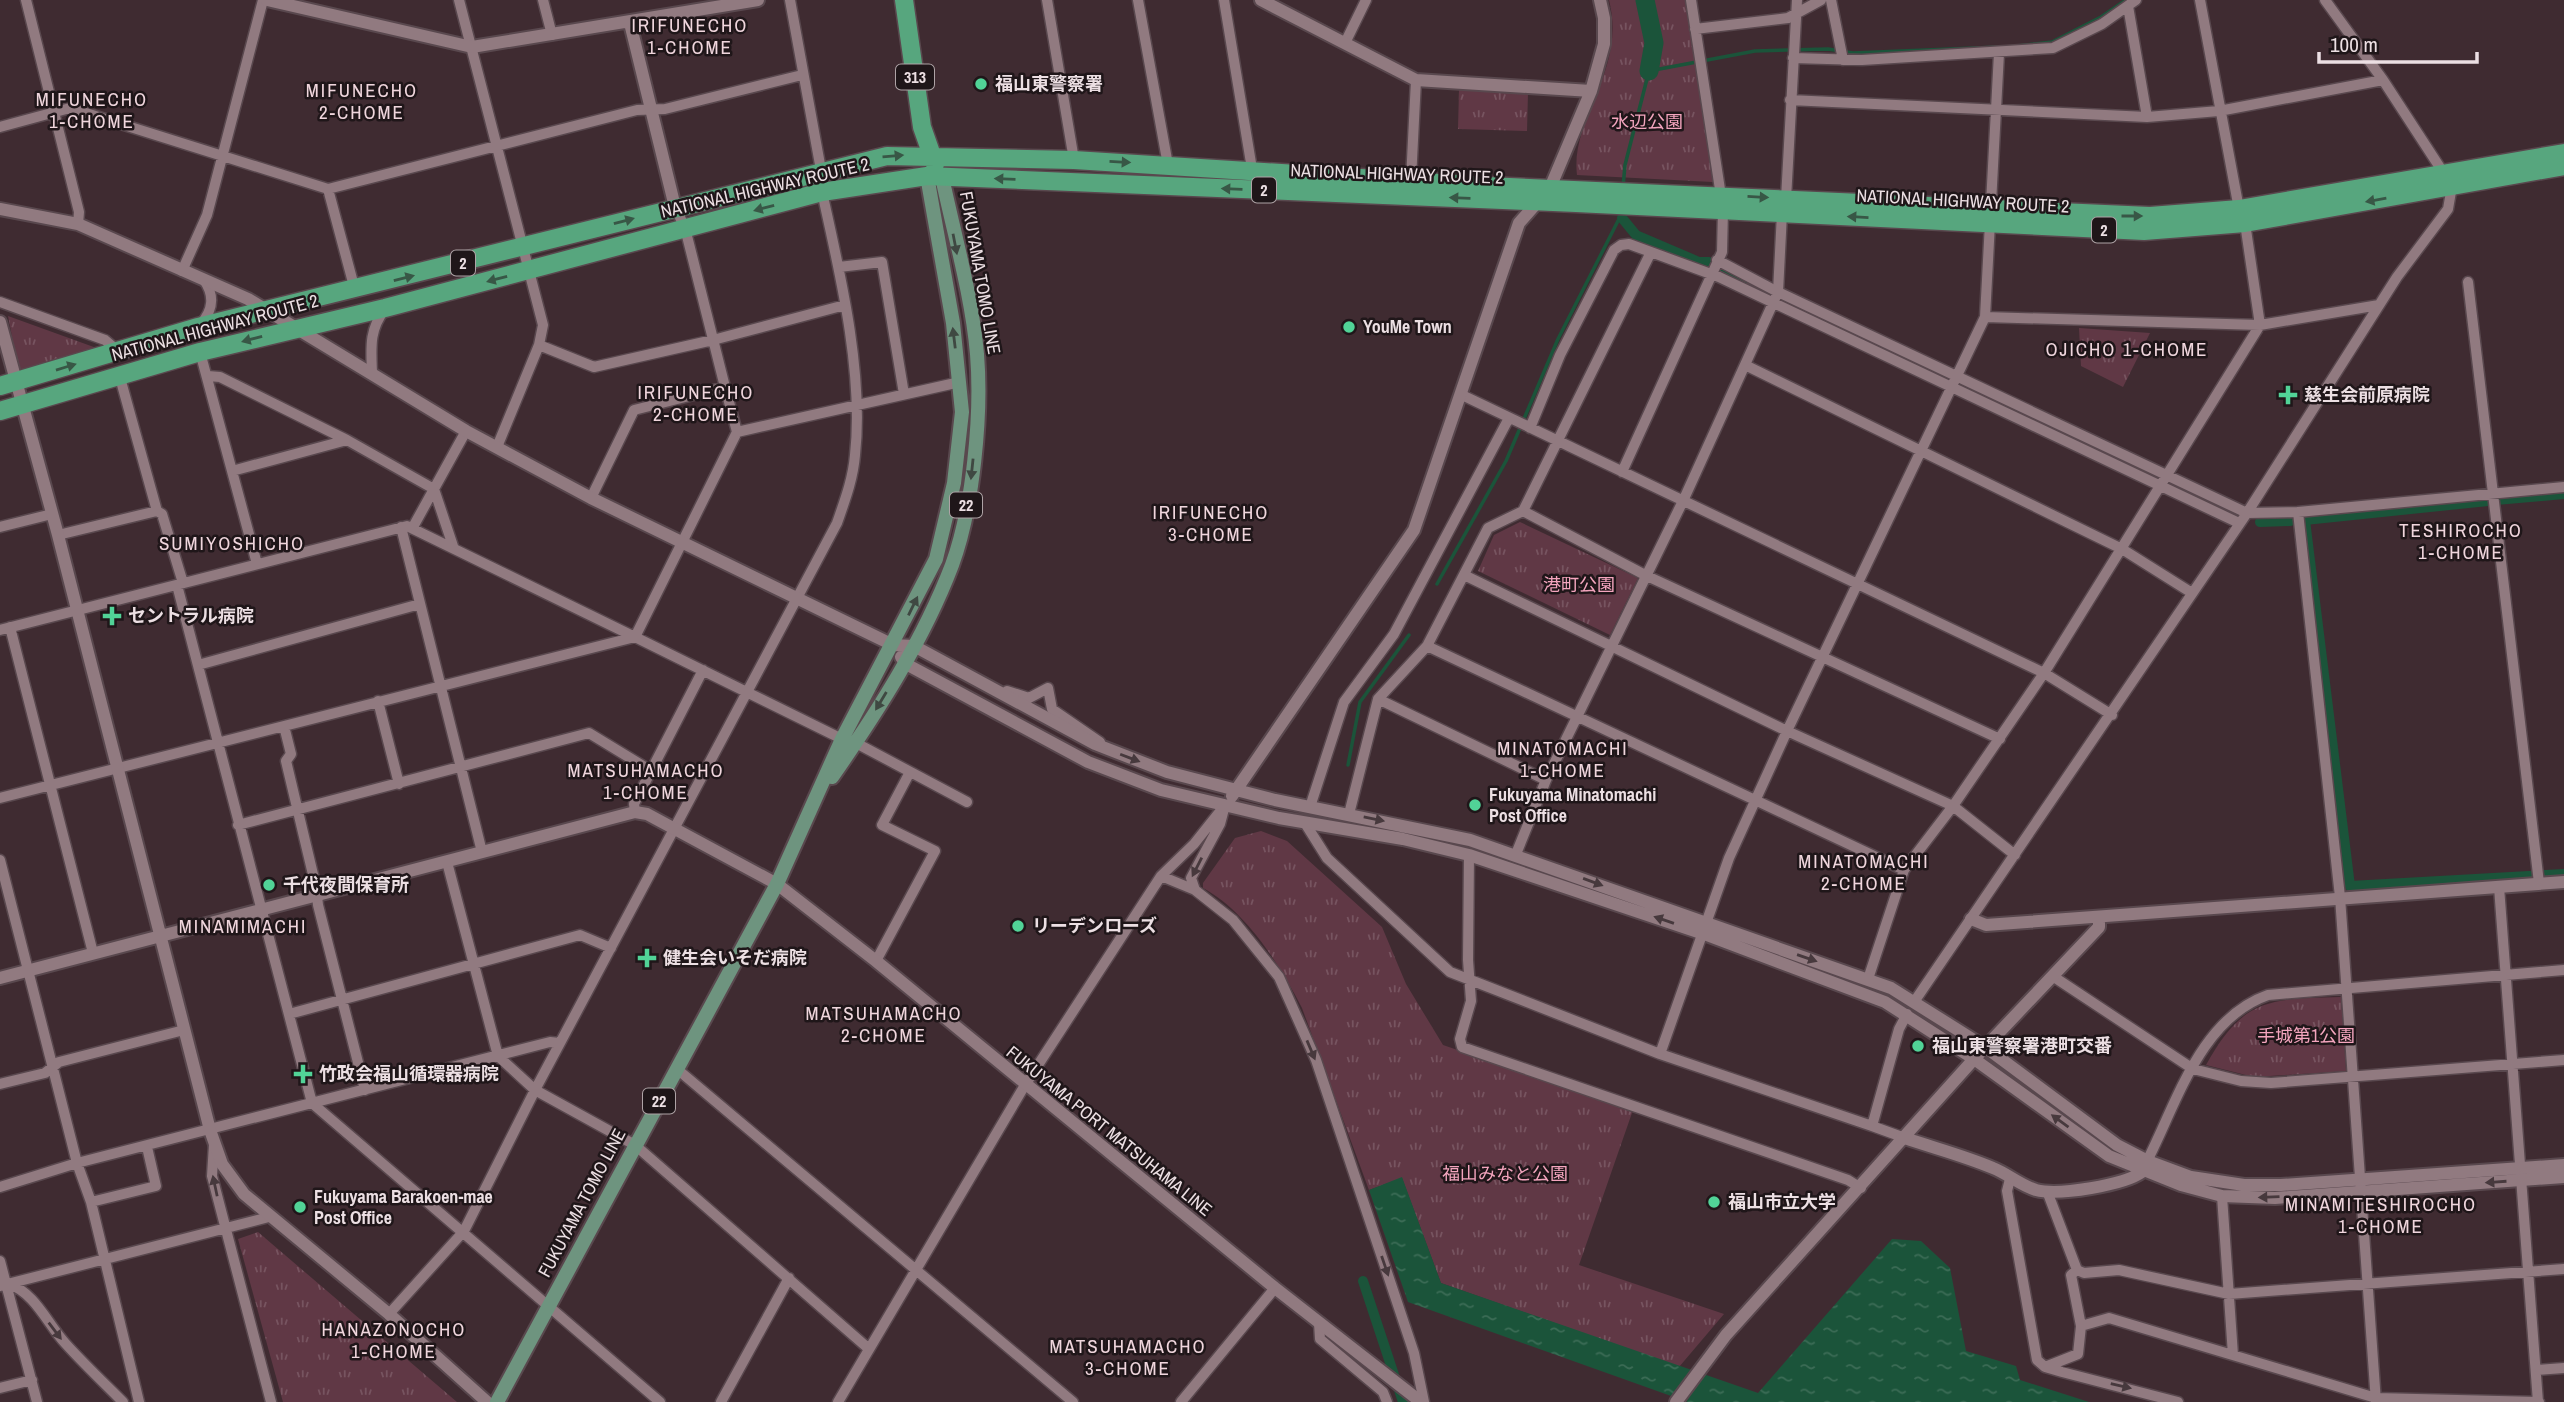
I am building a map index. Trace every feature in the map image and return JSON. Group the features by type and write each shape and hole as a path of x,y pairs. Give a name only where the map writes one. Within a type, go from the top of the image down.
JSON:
{"highway":[{"name":"313","path":"904,0 935,177"},
{"name":"NATIONAL HIGHWAY ROUTE 2","path":"2448,180 2564,153"},
{"name":"NATIONAL HIGHWAY ROUTE 2","path":"7,383 198,327 523,248 821,170 887,156 929,154 1252,169 1550,188 1601,196 1990,216 2144,231 2448,180 2564,166"},
{"name":"NATIONAL HIGHWAY ROUTE 2","path":"0,411 200,352 296,327 385,308 822,192 935,177 1535,201 1601,196"}],"main road":[{"name":"FUKUYAMA TOMO LINE","path":"497,1402 777,884 936,559 954,483 962,412 935,177"},
{"name":"FUKUYAMA TOMO LINE","path":"849,741 906,664 953,563 970,487 978,416 977,353 935,177"}],"street":[{"path":"26,0 79,212 78,224"},
{"path":"182,271 207,215 225,157 265,0 472,47 758,0"},
{"path":"459,0 543,325 539,345 497,447"},
{"path":"542,0 552,35"},
{"path":"790,0 821,170"},
{"path":"1047,0 1074,160"},
{"path":"1138,0 1168,165"},
{"path":"1224,0 1252,169"},
{"path":"1261,0 1416,80 1591,91"},
{"path":"1345,43 1366,0"},
{"path":"838,1402 1025,1085 1160,876 1194,844 1236,791 1414,530 1519,223 1535,201 1550,188 1591,91 1604,44 1604,18 1600,0"},
{"path":"1622,472 1722,252 1722,203 1691,0"},
{"path":"1516,854 1546,780 1683,501 1775,298 1784,206 1797,0"},
{"path":"1695,29 1796,15 1821,0"},
{"path":"1831,0 1843,60"},
{"path":"1868,979 1904,870 2000,740 2044,673 2260,325 2200,0"},
{"path":"1914,1002 2112,715 2247,513 2379,304 2448,209 2448,180 2384,80 2325,0"},
{"path":"1793,58 1843,60 2053,48 2102,24 2132,3 2147,117"},
{"path":"630,23 675,207 685,228 737,432 635,637"},
{"path":"1660,1054 1729,858 1822,656 1985,317 1999,53"},
{"path":"0,127 70,108 328,189 637,110 664,109 802,75"},
{"path":"1411,180 1416,80"},
{"path":"1790,100 2147,117 2219,111 2384,80"},
{"path":"328,189 355,290"},
{"path":"389,1314 464,1231 535,1090 837,523 851,484 856,405 839,267 822,192"},
{"path":"0,209 78,224 248,299 466,430 591,498 893,645 914,646 1108,749 1167,772 1236,791 1471,840 1516,854 1885,1002 1974,1059 2109,1156 2191,1177 2244,1185 2361,1185 2523,1174 2564,1177"},
{"path":"1528,428 1560,355 1614,250 1621,244 1629,244 1651,252 1715,266 1775,298 2163,482 2239,523"},
{"path":"1349,814 1377,699 1427,646 1488,528 1523,511 1651,252"},
{"path":"839,267 882,262 904,394"},
{"path":"1715,266 1775,298"},
{"path":"198,327 212,305 211,294 204,280"},
{"path":"2468,282 2539,883"},
{"path":"0,302 105,340 118,352"},
{"path":"1985,317 2260,325 2379,304"},
{"path":"539,345 594,367 713,340 845,305"},
{"path":"372,373 371,334 385,308"},
{"path":"1,326 7,383 21,404 58,535 212,1136 231,1180 269,1217 389,1314 487,1402"},
{"path":"200,352 257,565"},
{"path":"1745,365 2122,549 2192,593"},
{"path":"119,374 157,511 162,514 238,825 312,1104 464,1231 548,1308 660,1402"},
{"path":"208,376 220,377 347,440 434,489 453,547"},
{"path":"737,432 960,382"},
{"path":"591,498 634,410 725,387"},
{"path":"1462,395 2044,673 2112,715"},
{"path":"1310,807 1345,702 1394,634 1510,419"},
{"path":"413,527 466,430"},
{"path":"232,471 347,440"},
{"path":"2163,482 2247,513 2298,512 2564,487"},
{"path":"58,535 157,511"},
{"path":"1523,511 1647,576 2000,740"},
{"path":"2298,512 2340,897 2376,1400"},
{"path":"0,527 52,514"},
{"path":"401,527 482,852"},
{"path":"93,953 5,628 401,527 413,527 849,741 967,802"},
{"path":"1464,575 1614,645 1787,731 1953,806 2015,855"},
{"path":"198,665 420,604"},
{"path":"0,798 440,684 635,637"},
{"path":"893,645 906,664 1088,762 1160,790 1305,823 1390,836 1469,855 1868,979 1914,1002 1985,1047 2145,1166 2222,1196 2275,1198 2361,1185"},
{"path":"1427,646 1904,870"},
{"path":"0,978 635,812 634,804 704,670"},
{"path":"970,677 1029,698 1048,688 1052,709 1108,749"},
{"path":"1377,699 1546,780"},
{"path":"378,701 399,784"},
{"path":"284,726 291,754 286,761 365,1090"},
{"path":"238,825 589,733 653,772"},
{"path":"876,961 935,851 882,825 910,772"},
{"path":"1195,890 1191,878 1220,824 1225,805"},
{"name":"FUKUYAMA PORT MATSUHAMA LINE","path":"635,812 675,826 777,884 876,961 1275,1289 1423,1402"},
{"path":"1305,823 1327,858 1450,972 1470,982 1660,1054 1872,1125 1995,1169 2010,1179 2047,1191 2127,1180 2145,1166 2193,1069 2220,1023 2255,999 2268,995 2564,970"},
{"path":"1469,855 1471,1000 1460,1039 1462,1047 1848,1180 1861,1188"},
{"path":"447,862 499,1056 535,1090 635,1144 869,1349"},
{"path":"1,865 77,1163 91,1202 139,1402"},
{"path":"1160,876 1195,890 1233,920 1279,977 1320,1073 1414,1353 1423,1402"},
{"path":"1971,919 1986,925 2099,919 2340,897 2564,882"},
{"path":"2081,1326 2105,1317 2376,1400 2538,1402 2515,1063 2499,887"},
{"path":"1676,1402 1700,1367 1974,1059 2099,928 2099,919"},
{"path":"289,1014 580,935 611,948"},
{"path":"2054,977 2193,1069 2241,1082 2271,1083 2564,1060"},
{"path":"1872,1125 1899,1029 1907,1014"},
{"path":"0,1084 52,1068 59,1062 184,1030"},
{"path":"0,1187 77,1163 212,1136 312,1104 550,1042 560,1043"},
{"path":"677,1069 1073,1402"},
{"path":"212,1136 212,1176 271,1402"},
{"path":"91,1202 156,1186 147,1147"},
{"path":"2523,1174 2564,1165"},
{"path":"2010,1179 2007,1191 2033,1351 2037,1360 2045,1367 2178,1402"},
{"path":"2047,1191 2077,1270 2084,1273 2119,1270 2229,1294 2564,1269"},
{"path":"2222,1196 2233,1355"},
{"path":"4,1285 106,1261 269,1217"},
{"path":"0,1261 4,1285 37,1402"},
{"path":"2045,1367 2078,1354 2081,1326 2071,1275 2077,1270"},
{"path":"721,1402 789,1278"},
{"path":"4,1285 21,1288 64,1342 122,1402"},
{"path":"1181,1402 1275,1289"},
{"path":"1319,1323 1320,1339 1383,1392 1387,1402"},
{"path":"2536,1370 2564,1368"},
{"path":"0,1388 32,1380"}],"green space":[{"name":"水辺公園","path":"1609,0 1685,0 1713,182 1577,175 1577,154 1582,134 1611,49 1613,26"},
{"path":"1459,90 1528,92 1527,131 1458,129"},
{"path":"8,316 102,350 19,372"},
{"path":"2079,328 2150,333 2123,387 2081,366"},
{"name":"港町公園","path":"1520,522 1638,578 1610,635 1478,571 1494,535"},
{"name":"福山みなと公園","path":"1261,831 1287,841 1382,927 1406,984 1443,1045 1633,1110 1579,1265 1724,1314 1679,1367 1441,1283 1402,1178 1369,1190 1302,1008 1283,974 1260,940 1234,910 1203,888 1203,883 1235,838"},
{"name":"手城第1公園","path":"2341,997 2346,1071 2254,1077 2206,1065 2233,1026 2260,1007 2295,999"},
{"path":"258,1232 457,1402 283,1402 238,1239"}],"water":[{"path":"1402,1177 1441,1283 1758,1393 1892,1239 1921,1241 1950,1268 1966,1351 2016,1366 2020,1380 2089,1402 1688,1402 1408,1302 1369,1190"}],"waterway":[{"path":"1645,0 1654,43 1649,71"},
{"path":"2017,46 2052,42 2101,17 2126,0"},
{"path":"1623,187 1625,165 1649,71 1755,51 1828,49 1853,53 1999,47"},
{"path":"1437,584 1506,461 1558,339 1622,213"},
{"path":"1622,218 1636,235 1699,262 1709,262 1832,325"},
{"path":"2169,485 2237,514"},
{"path":"2496,500 2564,494"},
{"path":"2488,501 2305,520 2350,886 2564,874"},
{"path":"2260,522 2290,521"},
{"path":"1348,765 1360,702 1409,635"},
{"path":"1363,1281 1403,1402"}],"place":[{"name":"福山東警察署","path":"981,84"},
{"name":"YouMe Town","path":"1349,327"},
{"name":"慈生会前原病院","path":"2288,395"},
{"name":"セントラル病院","path":"112,616"},
{"name":"Fukuyama Minatomachi Post Office","path":"1475,805"},
{"name":"千代夜間保育所","path":"269,885"},
{"name":"リーデンローズ","path":"1018,926"},
{"name":"健生会いそだ病院","path":"647,958"},
{"name":"福山東警察署港町交番","path":"1918,1046"},
{"name":"竹政会福山循環器病院","path":"303,1074"},
{"name":"福山市立大学","path":"1714,1202"},
{"name":"Fukuyama Barakoen-mae Post Office","path":"300,1207"}],"district":[{"name":"IRIFUNECHO 1-CHOME","path":"690,36"},
{"name":"MIFUNECHO 2-CHOME","path":"362,101"},
{"name":"MIFUNECHO 1-CHOME","path":"92,110"},
{"name":"OJICHO 1-CHOME","path":"2127,349"},
{"name":"IRIFUNECHO 2-CHOME","path":"696,403"},
{"name":"IRIFUNECHO 3-CHOME","path":"1211,523"},
{"name":"TESHIROCHO 1-CHOME","path":"2461,541"},
{"name":"SUMIYOSHICHO","path":"232,543"},
{"name":"MINATOMACHI 1-CHOME","path":"1563,759"},
{"name":"MATSUHAMACHO 1-CHOME","path":"646,781"},
{"name":"MINATOMACHI 2-CHOME","path":"1864,872"},
{"name":"MINAMIMACHI","path":"243,926"},
{"name":"MATSUHAMACHO 2-CHOME","path":"884,1024"},
{"name":"MINAMITESHIROCHO 1-CHOME","path":"2381,1215"},
{"name":"HANAZONOCHO 1-CHOME","path":"394,1340"},
{"name":"MATSUHAMACHO 3-CHOME","path":"1128,1357"}]}
